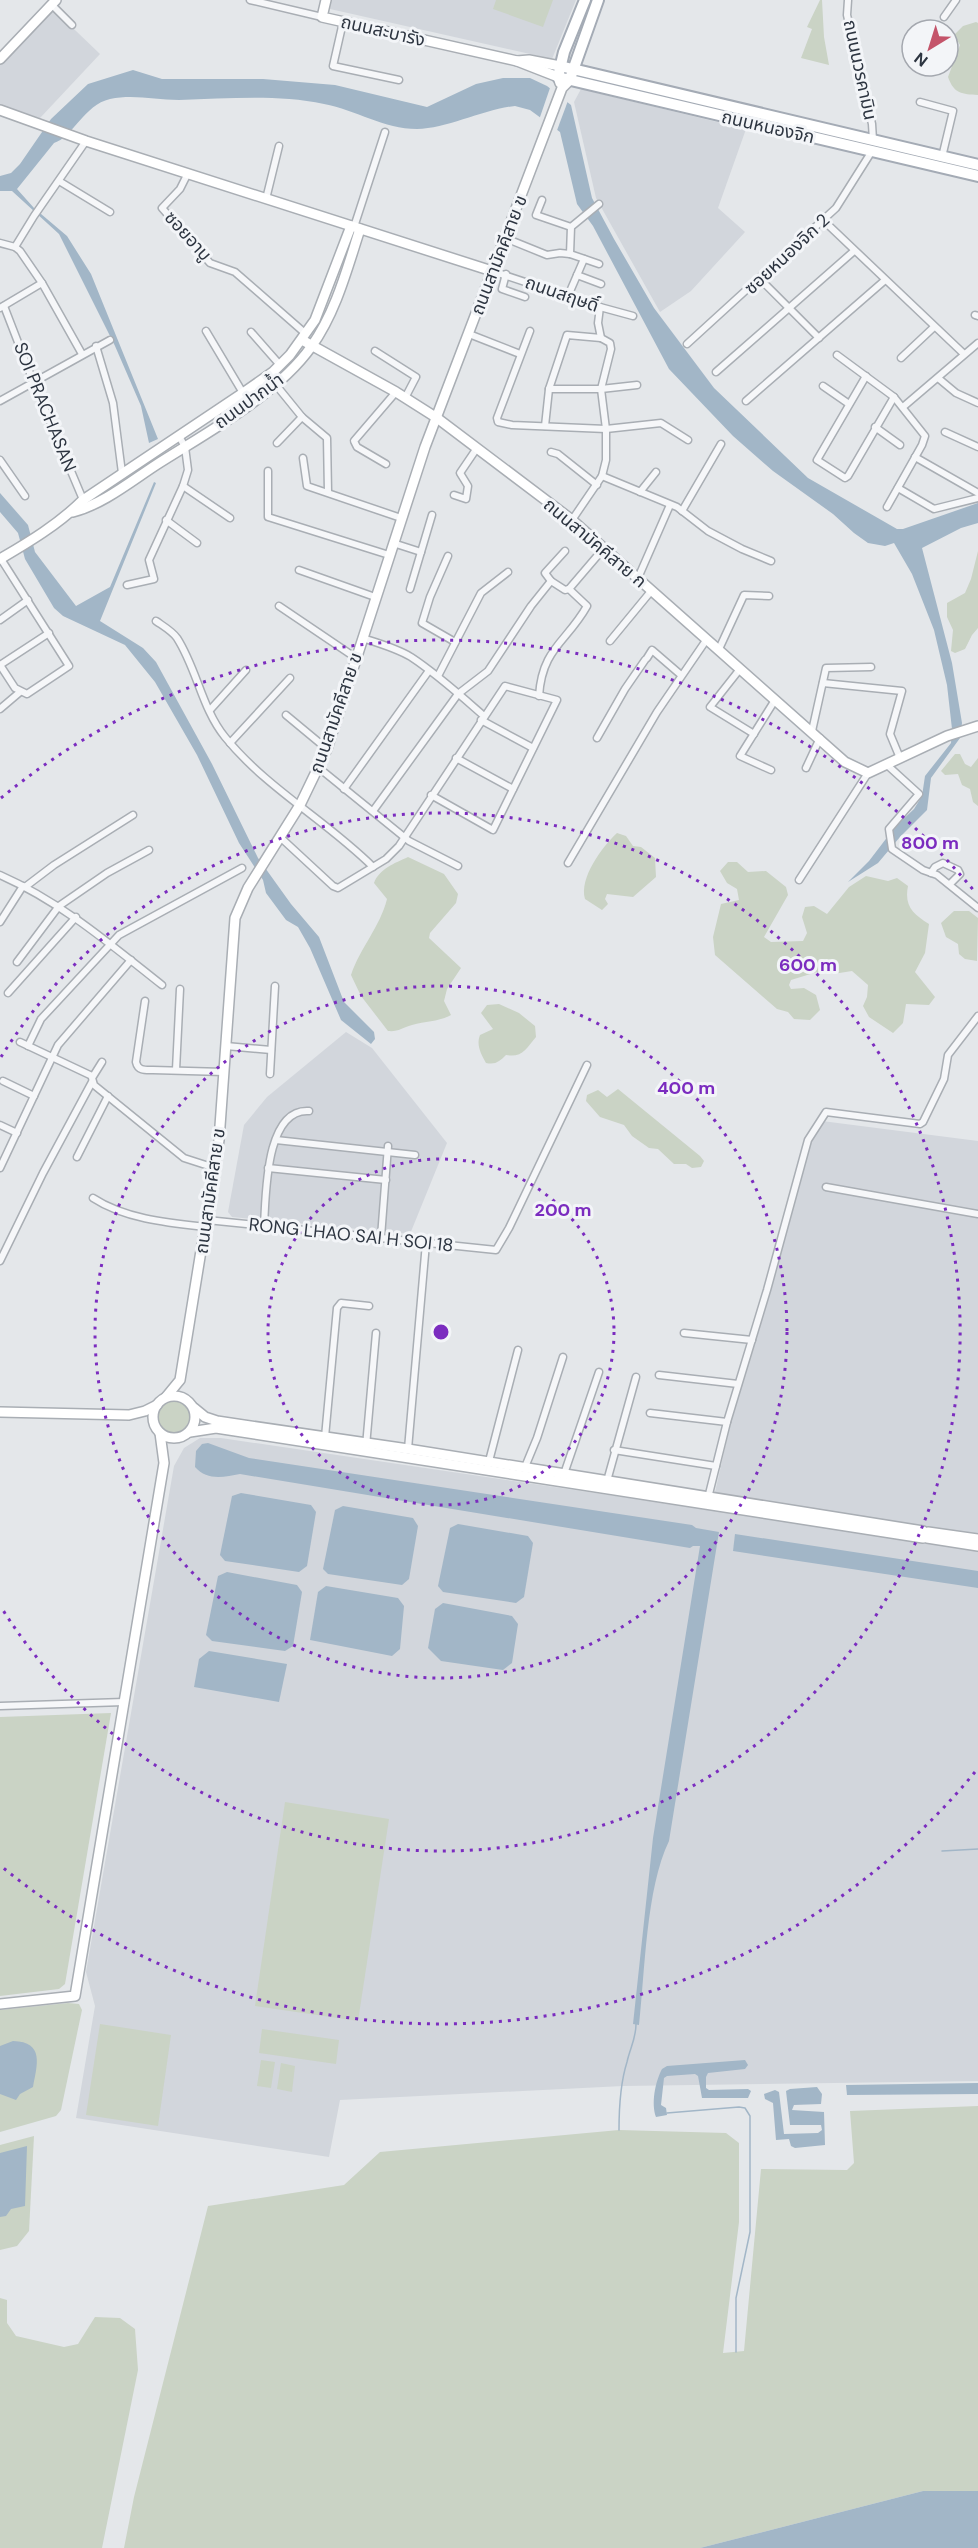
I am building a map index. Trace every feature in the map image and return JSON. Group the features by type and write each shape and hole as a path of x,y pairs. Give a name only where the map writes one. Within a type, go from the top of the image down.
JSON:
{"main road":[{"path":"559,71 585,0"},
{"path":"566,82 598,0"},
{"name":"ถนนหนองจิก","path":"559,71 566,82 720,116 752,118 904,153 978,176"},
{"name":"ถนนหนองจิก","path":"566,82 723,104 752,118"},
{"path":"720,116 723,104"},
{"name":"ถนนหนองจิก","path":"904,153 942,157 978,165"}],"street":[{"name":"ถนนสะบารัง","path":"250,0 559,71"},
{"path":"322,17 326,0"},
{"name":"ถนนนวรคามิน","path":"848,0 847,15 872,124 872,146"},
{"path":"944,17 956,0"},
{"path":"0,59 54,2 72,25"},
{"path":"343,22 333,66 399,80"},
{"name":"ถนนสามัคคีสาย ข","path":"166,1398 180,1380 215,1168 235,918 241,901 300,805 327,748 392,543 492,271 566,82"},
{"path":"920,102 953,111 942,157"},
{"path":"0,110 86,141 492,271"},
{"path":"355,227 386,132"},
{"path":"15,247 38,209 86,141"},
{"path":"266,199 279,146"},
{"name":"ซอยหนองจิก 2","path":"687,344 836,208 849,191 872,146"},
{"name":"ซอยอาบู","path":"188,172 180,189 162,208 210,263 235,272 304,337"},
{"path":"59,181 110,212"},
{"path":"542,200 536,215 571,227"},
{"path":"570,255 571,227 599,204"},
{"path":"823,220 884,281 964,354"},
{"name":"ถนนปากน้ำ","path":"85,504 122,473 243,393 280,365 315,320 355,227"},
{"name":"ถนนปากน้ำ","path":"0,559 70,513 185,447 276,385 312,345 333,308 355,227"},
{"path":"505,238 547,255 560,253 599,264"},
{"path":"0,243 15,247 42,284 82,354"},
{"path":"716,372 854,251"},
{"path":"568,296 584,259"},
{"name":"ถนนสฤษดิ์","path":"492,271 633,316"},
{"path":"506,274 502,289 525,297"},
{"path":"577,275 601,284"},
{"path":"760,279 819,338"},
{"path":"746,402 884,281"},
{"path":"2,307 42,284"},
{"name":"SOI PRACHASAN","path":"2,307 85,504"},
{"path":"600,307 598,323 601,338"},
{"path":"901,358 934,327"},
{"path":"206,331 243,393"},
{"path":"530,331 497,418 498,422 606,429 661,423 688,440"},
{"path":"251,332 280,365"},
{"path":"469,334 520,354"},
{"path":"545,426 549,389 567,335 601,338 610,343 611,349 601,389 606,429 606,460 597,485 572,520"},
{"name":"ถนนสามัคคีสาย ก","path":"304,337 312,345 437,418 572,520 845,762 868,772"},
{"path":"0,401 110,340"},
{"path":"903,407 978,343"},
{"path":"96,346 113,403 122,473"},
{"path":"375,351 416,377 354,441 357,447 386,464"},
{"path":"837,355 894,397 925,436 887,507"},
{"path":"866,376 817,460 845,478 894,397"},
{"path":"938,378 956,393 978,403"},
{"path":"276,385 302,417 329,442 328,492"},
{"path":"549,389 601,389 637,385"},
{"path":"823,386 849,404"},
{"path":"277,443 302,417"},
{"path":"875,427 900,446"},
{"path":"945,432 978,447"},
{"path":"127,585 154,579 148,560 183,486 188,470 185,447 179,436"},
{"path":"682,511 721,444"},
{"path":"454,495 466,499 468,486 460,473 477,448"},
{"path":"551,452 558,454 597,485"},
{"path":"915,457 978,493"},
{"path":"303,458 307,486 401,518"},
{"path":"0,460 25,496"},
{"path":"268,471 268,517 389,555"},
{"path":"640,492 656,472"},
{"path":"602,476 682,511 716,536 771,561"},
{"path":"183,486 230,518"},
{"path":"898,488 934,509 978,498"},
{"path":"638,578 670,505"},
{"path":"410,589 432,515"},
{"path":"166,520 196,543"},
{"path":"392,543 421,552"},
{"path":"565,551 544,573 551,581 565,590 604,548"},
{"path":"448,556 430,597 422,623 455,642"},
{"path":"0,559 28,600 69,664 69,668 27,694 20,692 0,665 49,633"},
{"path":"299,570 375,597"},
{"path":"438,676 481,593 508,572"},
{"path":"373,811 458,694 488,671 531,606 551,581"},
{"path":"539,696 543,666 562,637 587,606 569,588"},
{"path":"610,640 652,590"},
{"path":"719,650 744,595 769,596"},
{"path":"0,620 28,600"},
{"path":"279,606 356,658"},
{"path":"156,621 177,638 217,725 230,743 300,805 348,842 373,867"},
{"path":"362,638 410,656 428,672 438,676 482,718 533,748"},
{"path":"568,863 657,712 706,639"},
{"path":"597,738 625,689 652,650 681,675"},
{"path":"806,768 816,735 826,668 871,667"},
{"path":"741,669 710,707 754,734"},
{"path":"210,710 246,670"},
{"path":"344,789 428,672"},
{"path":"230,743 290,678"},
{"path":"823,683 902,691 890,734 900,758"},
{"path":"280,837 335,887 343,885 394,852 404,838 431,795 482,718 505,686 557,700 493,830 431,795"},
{"path":"0,709 20,692"},
{"path":"771,770 740,756 775,700"},
{"path":"286,715 327,748"},
{"path":"799,880 868,772 946,736 978,726"},
{"path":"456,758 513,789"},
{"path":"886,764 919,794 891,825 889,833 892,849 950,884 978,908"},
{"path":"319,768 404,838 427,852 458,866"},
{"path":"0,922 24,886 133,815"},
{"path":"17,962 59,906 107,873 149,850"},
{"path":"932,873 935,867 943,863 953,867 960,874 950,884"},
{"path":"28,1046 41,1019 110,944 126,930 242,868"},
{"path":"0,875 24,886 76,917 162,985"},
{"path":"8,993 76,917"},
{"path":"0,1168 62,1039 131,960"},
{"path":"270,1074 274,986"},
{"path":"176,1070 180,989"},
{"path":"145,1001 136,1065 141,1069 224,1072"},
{"path":"708,1501 727,1422 808,1140 823,1114 831,1111 920,1124 944,1079 948,1055 978,1016"},
{"path":"20,1042 92,1079 108,1096 184,1158 215,1168"},
{"path":"226,1046 271,1050"},
{"path":"0,1261 43,1173 102,1062"},
{"name":"RONG LHAO SAI H SOI 18","path":"93,1197 102,1204 168,1223 264,1225 496,1250 509,1228 587,1065"},
{"path":"3,1081 34,1096"},
{"path":"77,1157 108,1096"},
{"path":"264,1225 270,1154 293,1114 298,1111 309,1111"},
{"path":"0,1125 17,1132"},
{"path":"276,1140 388,1149 415,1155"},
{"path":"381,1237 388,1149"},
{"path":"268,1168 386,1180"},
{"path":"826,1187 978,1214"},
{"path":"408,1449 426,1243"},
{"path":"325,1437 337,1308 341,1303 369,1306"},
{"path":"366,1447 376,1333"},
{"path":"684,1333 752,1340"},
{"path":"488,1466 518,1350"},
{"path":"525,1467 537,1438 563,1357"},
{"path":"564,1474 599,1372"},
{"path":"659,1375 738,1384"},
{"path":"607,1481 636,1377"},
{"path":"164,1463 174,1446 196,1421 192,1405 183,1392 180,1380"},
{"path":"0,1412 129,1415 145,1411 166,1398 179,1396 205,1417 217,1421 325,1437 366,1447 408,1449 488,1466 525,1467 708,1501"},
{"path":"0,2004 75,1995 164,1463 153,1415 157,1405"},
{"path":"650,1413 727,1422"},
{"path":"129,1415 170,1438 216,1428 366,1447 925,1535 978,1546"},
{"path":"614,1450 716,1466"},
{"path":"925,1535 978,1539"},
{"path":"0,1706 124,1702"}],"shaded area":[{"path":"331,0 576,0 552,59 330,9"},
{"path":"52,8 100,54 40,118 0,105 0,63"},
{"path":"581,89 746,129 718,208 745,232 691,291 660,312 596,198 574,102"},
{"path":"346,1032 372,1048 447,1143 410,1234 232,1217 228,1212 244,1125 267,1097"},
{"path":"822,1121 978,1141 978,2081 623,2086 340,2100 329,2157 76,2118 95,2006 86,1972 174,1466 184,1448 200,1438 221,1438 711,1510 738,1390 812,1139"}],"green space":[{"path":"496,0 553,0 543,27 493,9"},
{"path":"822,0 824,37 829,65 801,58 812,29 807,27"},
{"path":"978,23 978,95 959,92 953,87 948,78 960,78 960,29 963,26"},
{"path":"978,551 978,628 965,649 955,653 951,651 953,630 947,617 947,603 965,593"},
{"path":"955,754 960,754 965,764 971,767 978,758 978,806 973,802 970,789 962,785 958,774 945,775 941,771"},
{"path":"617,833 626,836 633,846 641,847 655,858 656,877 633,897 607,894 605,899 608,904 602,910 585,899 585,882 593,863"},
{"path":"408,857 444,874 458,894 456,903 430,933 429,938 461,968 447,989 444,1001 451,1015 388,1031 361,996 351,975 380,919 387,899 374,883 376,878 393,864"},
{"path":"728,862 737,862 748,872 766,871 786,887 788,895 764,937 771,942 803,941 807,933 802,917 805,907 814,906 827,914 849,887 866,876 888,881 897,878 908,886 907,899 911,909 929,924 925,953 915,972 935,997 929,1005 906,1004 903,1023 893,1033 869,1017 863,1006 867,997 868,985 852,971 833,974 817,972 791,980 789,985 791,989 804,988 816,995 820,1010 810,1020 794,1019 788,1012 777,1009 715,955 713,937 721,904 739,900 737,889 727,883 720,871"},
{"path":"954,911 969,911 978,918 977,961 965,959 959,954 958,944 946,937 941,923"},
{"path":"499,1004 519,1013 535,1026 536,1037 520,1054 506,1055 497,1062 486,1063 480,1049 479,1039 480,1035 493,1029 481,1013 487,1005"},
{"path":"618,1089 700,1156 704,1161 701,1167 692,1168 686,1164 674,1164 658,1149 649,1148 632,1136 624,1125 600,1117 586,1101 587,1095 598,1090 607,1097"},
{"path":"174,1401 185,1406 190,1417 185,1428 174,1433 163,1428 158,1417 163,1406"},
{"path":"111,1713 65,1984 59,1989 0,1996 0,1717"},
{"path":"285,1802 389,1819 358,2021 255,2006"},
{"path":"68,2003 79,2004 82,2010 61,2110 56,2116 0,2132 0,2010"},
{"path":"100,2024 171,2035 158,2126 86,2115"},
{"path":"262,2029 339,2040 336,2064 259,2053"},
{"path":"261,2060 275,2062 271,2088 257,2086"},
{"path":"281,2063 295,2066 292,2092 277,2089"},
{"path":"978,2106 978,2491 923,2491 700,2548 124,2548 134,2497 208,2206 344,2185 380,2152 619,2130 726,2133 739,2143 739,2222 723,2353 744,2351 761,2169 847,2170 854,2163 850,2111"},
{"path":"34,2136 29,2231 17,2246 0,2250 0,2145"},
{"path":"0,2298 7,2300 7,2323 16,2336 64,2347 78,2344 95,2317 120,2318 135,2329 138,2370 102,2548 0,2548"}],"water":[{"path":"133,70 162,79 263,79 335,85 427,107 476,84 503,78 530,78 547,86 571,105 592,198 614,239 654,308 714,388 808,478 897,529 903,529 978,503 978,523 961,528 922,548 952,663 962,723 960,738 931,778 927,810 878,863 848,882 869,861 895,827 914,809 922,796 925,776 951,743 952,729 947,685 934,630 912,574 894,543 885,546 868,543 833,514 773,471 733,436 669,369 593,226 577,204 560,132 530,110 515,106 441,126 417,129 393,126 324,104 288,99 179,100 128,97 110,99 93,108 61,140 54,143 17,189 34,208 67,236 91,274 158,439 149,443 141,406 115,346 59,234 12,191 0,191 0,176 11,173 20,164 51,119 88,84"},
{"path":"154,482 156,483 100,621 143,648 156,662 212,764 258,858 291,904 319,937 344,1002 374,1032 375,1039 371,1044 341,1020 310,948 298,927 286,920 266,893 263,880 239,843 197,755 155,682 125,645 63,616 54,608 25,559 18,533 0,512 0,493 28,525 35,552 76,606 110,587"},
{"path":"208,1443 249,1458 692,1525 696,1528 719,1532 669,1841 661,1860 651,1906 639,2025 633,2024 653,1838 700,1546 690,1548 240,1474 210,1476 195,1467 196,1451 202,1444"},
{"path":"241,1493 311,1505 316,1512 307,1566 299,1572 225,1561 220,1555 232,1496"},
{"path":"343,1506 413,1518 418,1526 409,1579 402,1585 328,1574 323,1569 335,1510"},
{"path":"458,1524 528,1536 533,1543 524,1597 516,1603 443,1592 438,1586 450,1528"},
{"path":"735,1534 978,1571 978,1588 733,1551"},
{"path":"227,1572 297,1585 302,1592 293,1646 285,1651 212,1641 206,1635 218,1576"},
{"path":"326,1586 398,1598 404,1606 400,1649 392,1656 310,1640 318,1592"},
{"path":"443,1603 512,1616 518,1624 512,1663 503,1670 441,1661 428,1648 435,1609"},
{"path":"209,1651 287,1664 279,1702 194,1687 199,1659"},
{"path":"13,2041 23,2042 30,2046 34,2050 37,2063 33,2087 20,2094 16,2100 0,2094 0,2046"},
{"path":"745,2060 748,2065 745,2069 708,2073 706,2088 709,2090 748,2089 751,2091 748,2098 702,2098 698,2076 695,2074 667,2076 664,2078 661,2105 666,2108 667,2115 656,2117 654,2093 662,2069 667,2066"},
{"path":"978,2083 978,2094 847,2095 846,2085"},
{"path":"817,2087 822,2094 821,2104 794,2105 792,2110 824,2112 825,2145 795,2148 791,2146 789,2139 776,2140 773,2103 765,2099 764,2094 775,2090 779,2092 784,2134 818,2133 822,2130 821,2125 790,2125 786,2091"},
{"path":"27,2146 25,2206 11,2209 6,2216 0,2217 0,2153"},
{"path":"923,2491 978,2491 978,2548 700,2548"}],"pier":[{"path":"551,85 569,98 556,133 539,120"}],"waterway":[{"path":"942,1851 978,1849"},
{"path":"619,2130 621,2087 636,2024"},
{"path":"667,2113 739,2107 745,2108 750,2116 750,2232 736,2298 736,2352"}]}
